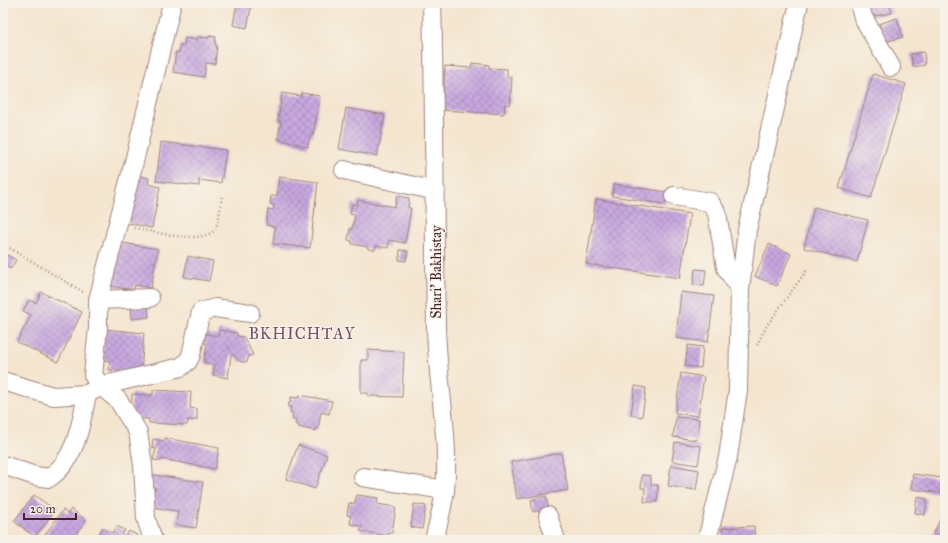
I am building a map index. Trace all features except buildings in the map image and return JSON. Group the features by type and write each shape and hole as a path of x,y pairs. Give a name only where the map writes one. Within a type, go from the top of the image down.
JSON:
{"street":[{"path":"3,465 35,476 49,478 59,471 72,454 83,414 94,390 98,328 98,300 172,3"},
{"name":"Shari' Bakhistay","path":"432,3 436,191 436,327 445,458 445,490 434,540"},
{"path":"707,540 728,458 738,390 740,289 747,230 798,3"},
{"path":"859,3 863,17 891,67"},
{"path":"344,170 436,191"},
{"path":"674,196 710,202 717,213 726,268 740,289"},
{"path":"98,300 150,298"},
{"path":"3,381 53,396 94,390 181,367 191,356 201,312 215,308 250,313"},
{"path":"94,390 118,400 138,432 143,464 146,518 153,540"},
{"path":"363,477 445,490"},
{"path":"548,516 556,540"}],"path":[{"path":"117,225 196,238 210,234 216,228 222,196"},
{"path":"3,244 98,300"},
{"path":"755,351 767,324 807,270"}],"district":[{"name":"BKHICHTAY","path":"302,333"}]}
